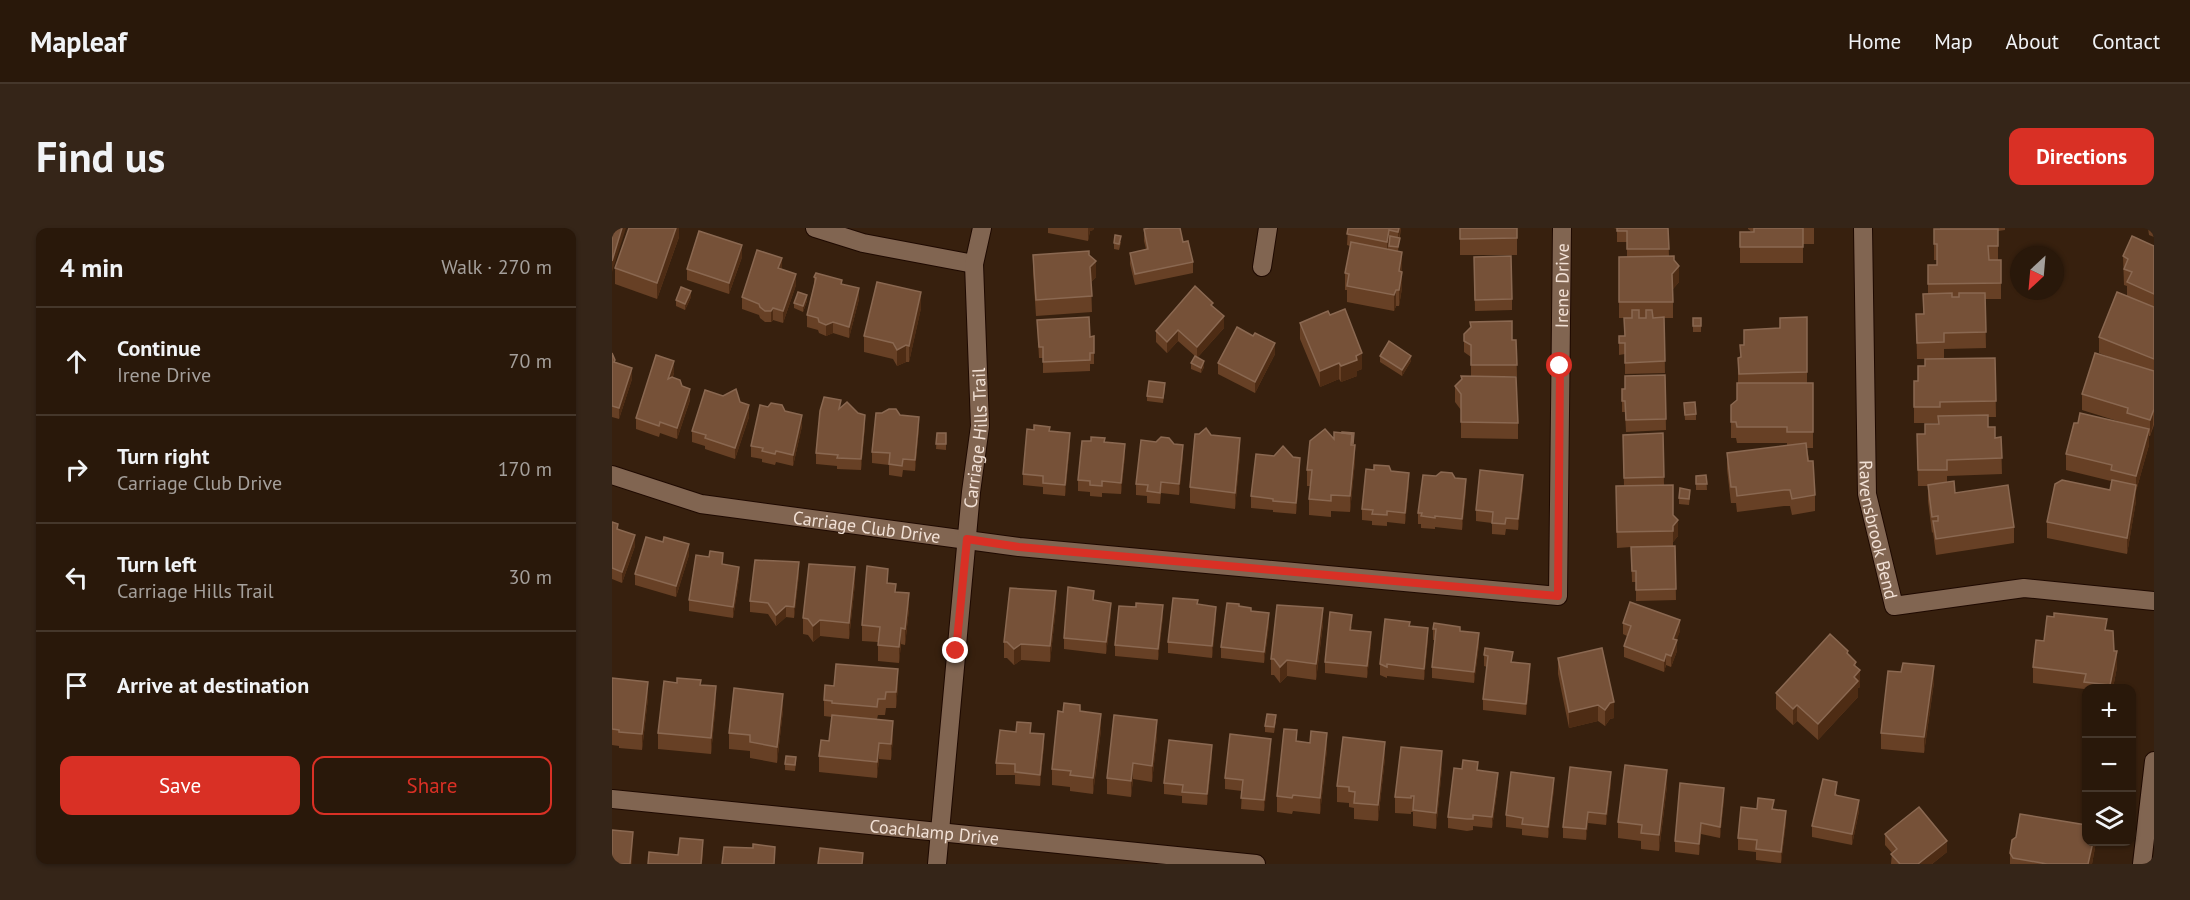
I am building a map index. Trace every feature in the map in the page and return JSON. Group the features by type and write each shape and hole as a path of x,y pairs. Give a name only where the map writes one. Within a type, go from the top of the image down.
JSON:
{"street":[{"path":"815,228 863,243 974,264"},
{"name":"Carriage Hills Trail","path":"937,864 967,539 980,426 974,264 982,228"},
{"path":"1262,267 1268,228"},
{"name":"Irene Drive","path":"1558,596 1562,228"},
{"name":"Ravensbrook Bend","path":"1863,228 1868,494 1894,606 2024,588 2154,601"},
{"name":"Carriage Club Drive","path":"612,475 701,504 1019,547 1558,596"},
{"path":"2142,864 2154,761"},
{"name":"Coachlamp Drive","path":"612,799 1256,864"}],"building":[{"path":"612,228 622,228 612,261"},
{"path":"629,228 676,228 657,283 615,268"},
{"path":"1180,228 1183,242 1188,241 1193,262 1135,274 1130,253 1148,249 1144,229"},
{"path":"1348,228 1399,228 1398,232 1389,230 1387,242 1347,234"},
{"path":"1460,228 1517,228 1517,238 1460,239"},
{"path":"1617,228 1668,228 1669,249 1627,249 1627,231 1617,231"},
{"path":"1754,228 1803,228 1803,247 1740,247 1740,232 1754,232"},
{"path":"1934,229 1998,229 1998,246 1988,246 1989,260 2001,260 2001,283 1928,284 1928,265 1937,265"},
{"path":"699,231 742,245 729,283 687,269"},
{"path":"1115,235 1121,236 1119,244 1114,243"},
{"path":"1390,236 1400,238 1398,247 1389,246"},
{"path":"2132,236 2154,246 2154,294 2127,282 2132,272 2124,269 2128,259 2123,256"},
{"path":"1351,242 1402,252 1399,290 1396,290 1394,295 1347,286 1349,274 1345,273"},
{"path":"757,250 782,258 778,268 796,274 783,311 773,308 771,311 765,311 759,304 742,297"},
{"path":"1089,251 1089,255 1096,261 1090,267 1092,296 1036,300 1033,255"},
{"path":"1511,256 1512,299 1475,300 1474,257"},
{"path":"1674,256 1679,266 1672,274 1673,302 1619,302 1619,257"},
{"path":"816,273 842,280 841,284 859,288 849,327 833,322 826,325 819,322 818,318 807,315"},
{"path":"877,282 921,292 909,346 906,345 897,350 893,343 864,336"},
{"path":"1195,286 1224,316 1197,347 1178,330 1167,342 1156,331"},
{"path":"681,287 691,291 685,304 676,300"},
{"path":"798,292 807,295 803,306 794,303"},
{"path":"2117,292 2154,307 2154,359 2099,337"},
{"path":"1952,293 1952,297 1959,297 1959,293 1985,293 1986,332 1944,333 1944,342 1917,343 1916,314 1924,314 1923,294"},
{"path":"1345,309 1362,353 1356,356 1357,360 1341,366 1339,363 1320,371 1300,323 1328,311 1330,315"},
{"path":"1632,310 1639,310 1639,318 1646,318 1646,310 1652,310 1653,318 1664,317 1665,361 1625,363 1625,343 1619,343 1619,336 1625,336 1624,318 1632,318"},
{"path":"1089,317 1090,337 1094,336 1094,353 1090,353 1090,360 1043,362 1043,347 1039,347 1037,320"},
{"path":"1807,317 1807,372 1739,374 1738,358 1741,357 1740,345 1744,345 1744,330 1780,328 1780,318"},
{"path":"1693,318 1701,318 1701,326 1693,326"},
{"path":"1512,321 1512,340 1516,340 1517,365 1471,365 1471,345 1464,341 1464,334 1471,327 1470,322"},
{"path":"1237,327 1253,336 1255,333 1275,343 1255,382 1218,363"},
{"path":"1389,341 1411,356 1402,370 1380,356"},
{"path":"612,353 614,362 632,368 619,408 612,406"},
{"path":"2095,353 2154,371 2154,409 2150,420 2127,413 2128,408 2082,394"},
{"path":"656,355 674,361 668,379 672,377 680,380 682,386 690,389 677,428 660,422 659,426 636,418"},
{"path":"1195,356 1204,361 1201,368 1191,363"},
{"path":"1995,358 1996,401 1940,402 1940,407 1914,407 1914,381 1918,381 1918,366 1925,366 1925,359"},
{"path":"1665,375 1666,419 1626,420 1625,401 1622,401 1625,376"},
{"path":"1461,376 1516,377 1518,423 1461,422 1461,394 1455,386 1462,379"},
{"path":"1149,381 1165,383 1163,398 1147,396"},
{"path":"1737,383 1813,383 1813,432 1787,432 1787,427 1737,427 1736,422 1731,422 1731,405 1737,400"},
{"path":"736,389 740,402 749,405 735,448 692,431 705,390 723,396"},
{"path":"824,397 841,400 839,409 847,402 858,413 865,415 861,459 837,458 838,455 816,453 820,411"},
{"path":"1695,402 1696,414 1685,415 1684,403"},
{"path":"771,403 782,405 785,411 802,415 793,455 776,451 775,454 762,451 763,448 751,446 760,405 768,407"},
{"path":"896,409 900,415 919,417 915,460 903,459 902,466 889,464 890,453 872,452 876,413"},
{"path":"2080,413 2149,429 2136,476 2111,470 2112,465 2066,454 2074,423 2078,423"},
{"path":"1988,415 1988,427 1995,427 1995,438 2001,437 2002,458 1947,460 1947,470 1918,470 1917,434 1925,434 1925,424 1939,424 1938,416"},
{"path":"1034,425 1050,427 1049,431 1070,433 1065,485 1043,483 1043,476 1023,474 1027,429 1034,430"},
{"path":"1206,428 1211,435 1240,438 1235,493 1190,487 1195,434 1199,434"},
{"path":"1325,429 1334,439 1334,432 1352,434 1351,445 1355,445 1350,496 1331,495 1331,501 1309,499 1312,470 1307,470 1310,441"},
{"path":"937,433 946,433 946,444 936,444"},
{"path":"1663,433 1664,477 1624,478 1623,435"},
{"path":"1091,437 1105,438 1104,442 1125,444 1121,483 1102,481 1102,486 1090,485 1090,481 1078,480 1082,441 1091,441"},
{"path":"1161,437 1169,438 1174,444 1183,445 1179,484 1161,482 1160,493 1147,491 1148,485 1136,484 1141,440 1156,442"},
{"path":"1806,443 1808,461 1813,461 1815,495 1792,499 1790,490 1784,490 1737,496 1736,487 1731,487 1727,453"},
{"path":"1283,446 1293,457 1300,458 1296,503 1251,496 1256,454 1274,456"},
{"path":"1374,465 1389,466 1391,471 1409,473 1405,513 1387,511 1387,515 1372,514 1373,510 1362,509 1366,469 1374,470"},
{"path":"1480,470 1523,475 1518,519 1506,518 1505,524 1492,523 1493,512 1476,510"},
{"path":"1441,472 1452,473 1455,478 1466,479 1462,519 1435,516 1435,518 1421,516 1422,513 1418,513 1423,475 1436,476"},
{"path":"1706,475 1707,484 1696,484 1696,476"},
{"path":"2062,480 2110,490 2112,480 2136,485 2127,538 2047,522 2055,484"},
{"path":"1954,481 1955,493 2008,485 2014,527 1936,539 1933,521 1938,521 1938,516 1932,517 1928,485"},
{"path":"1673,485 1673,515 1678,520 1673,526 1673,531 1617,532 1616,486"},
{"path":"1680,488 1690,490 1689,499 1679,498"},
{"path":"612,522 618,524 617,529 635,535 622,572 612,568"},
{"path":"646,537 663,542 664,537 689,544 676,586 635,574"},
{"path":"1675,546 1676,589 1636,590 1636,571 1632,571 1631,547"},
{"path":"710,551 723,553 722,564 739,567 733,607 689,600 696,555 709,557"},
{"path":"755,560 799,562 794,607 786,606 776,615 768,603 750,601"},
{"path":"809,564 855,567 849,623 820,620 813,626 808,619 803,618"},
{"path":"867,566 888,569 887,583 896,584 895,592 909,593 905,629 901,628 899,647 878,645 880,627 862,625"},
{"path":"1068,587 1094,591 1093,600 1111,603 1106,642 1064,638"},
{"path":"1010,588 1056,591 1050,646 1021,644 1014,649 1004,642"},
{"path":"1173,598 1198,600 1197,604 1216,607 1212,646 1168,642"},
{"path":"1630,602 1680,620 1673,639 1677,640 1671,656 1666,654 1664,661 1624,646 1631,626 1623,623"},
{"path":"1136,603 1163,605 1158,649 1115,645 1119,606 1136,607"},
{"path":"1227,603 1251,608 1251,611 1269,613 1264,652 1221,647"},
{"path":"1277,605 1323,608 1316,664 1287,660 1280,667 1274,659 1271,659"},
{"path":"1330,612 1352,615 1350,630 1371,632 1367,666 1325,662"},
{"path":"2054,613 2107,619 2105,630 2113,631 2114,651 2117,651 2110,684 2084,682 2086,674 2033,667 2036,640 2044,641 2047,616 2054,617"},
{"path":"1385,619 1410,622 1409,626 1428,628 1424,669 1387,664 1387,667 1380,664"},
{"path":"1434,623 1460,627 1460,631 1479,633 1474,672 1432,667 1436,629 1433,629"},
{"path":"1830,634 1848,651 1847,653 1856,662 1854,665 1860,670 1854,677 1858,681 1818,724 1797,705 1793,709 1776,693"},
{"path":"1485,648 1513,652 1511,662 1530,664 1526,704 1483,699 1488,656 1484,655"},
{"path":"1602,648 1614,702 1610,703 1605,710 1598,705 1569,712 1558,658"},
{"path":"1903,663 1934,666 1924,737 1881,733 1888,671 1901,672"},
{"path":"836,664 898,669 896,692 886,692 885,699 878,699 877,707 832,703 832,701 824,700 825,685 834,686"},
{"path":"612,678 648,682 642,734 619,732 619,730 612,729"},
{"path":"677,678 701,680 700,685 716,686 711,738 658,733 664,681 677,683"},
{"path":"734,688 783,694 777,747 750,742 750,735 729,733"},
{"path":"1064,703 1080,705 1080,711 1101,714 1093,778 1070,775 1071,771 1052,769 1058,711 1063,712"},
{"path":"1267,714 1276,715 1274,727 1265,726"},
{"path":"832,715 893,721 891,744 879,743 877,762 819,756 821,740 829,741"},
{"path":"1114,715 1157,720 1152,766 1133,763 1131,781 1107,778"},
{"path":"1017,722 1031,723 1030,733 1044,734 1040,775 1015,772 1015,764 996,763 1000,730 1016,732"},
{"path":"1284,729 1297,730 1296,741 1310,743 1311,731 1327,733 1320,798 1277,796"},
{"path":"1230,734 1271,739 1264,800 1241,798 1243,780 1225,778"},
{"path":"1343,737 1385,742 1378,805 1354,803 1355,792 1349,791 1349,787 1337,786"},
{"path":"1169,740 1212,745 1207,794 1182,792 1183,785 1164,783"},
{"path":"1401,747 1442,751 1436,813 1413,810 1414,796 1411,798 1395,797"},
{"path":"786,756 796,757 795,765 785,764"},
{"path":"1463,760 1478,762 1477,770 1498,773 1492,817 1473,815 1473,819 1467,819 1448,817 1454,768 1462,769"},
{"path":"1625,765 1667,770 1659,835 1641,833 1642,825 1618,822"},
{"path":"1570,767 1611,772 1606,814 1588,812 1586,829 1563,827"},
{"path":"1511,772 1554,778 1548,827 1522,824 1523,818 1506,815"},
{"path":"1823,779 1837,782 1835,795 1859,800 1852,834 1812,826"},
{"path":"1680,783 1724,788 1720,827 1701,823 1699,844 1675,841"},
{"path":"1758,798 1774,800 1772,809 1786,811 1781,852 1756,849 1757,840 1738,838 1741,807 1757,809"},
{"path":"1919,807 1947,841 1918,864 1900,864 1891,854 1897,849 1885,834"},
{"path":"2020,814 2082,824 2082,846 2092,846 2088,864 2047,864 2013,858 2010,853 2012,840 2016,837"},
{"path":"612,830 633,832 630,864 612,864"},
{"path":"680,838 703,840 701,864 648,864 649,852 678,855"},
{"path":"753,844 775,847 774,864 722,864 724,847 753,848"},
{"path":"820,848 863,853 862,864 818,864"}],"route":[{"path":"956,651 967,539 1019,547 1558,596 1560,366"}]}
